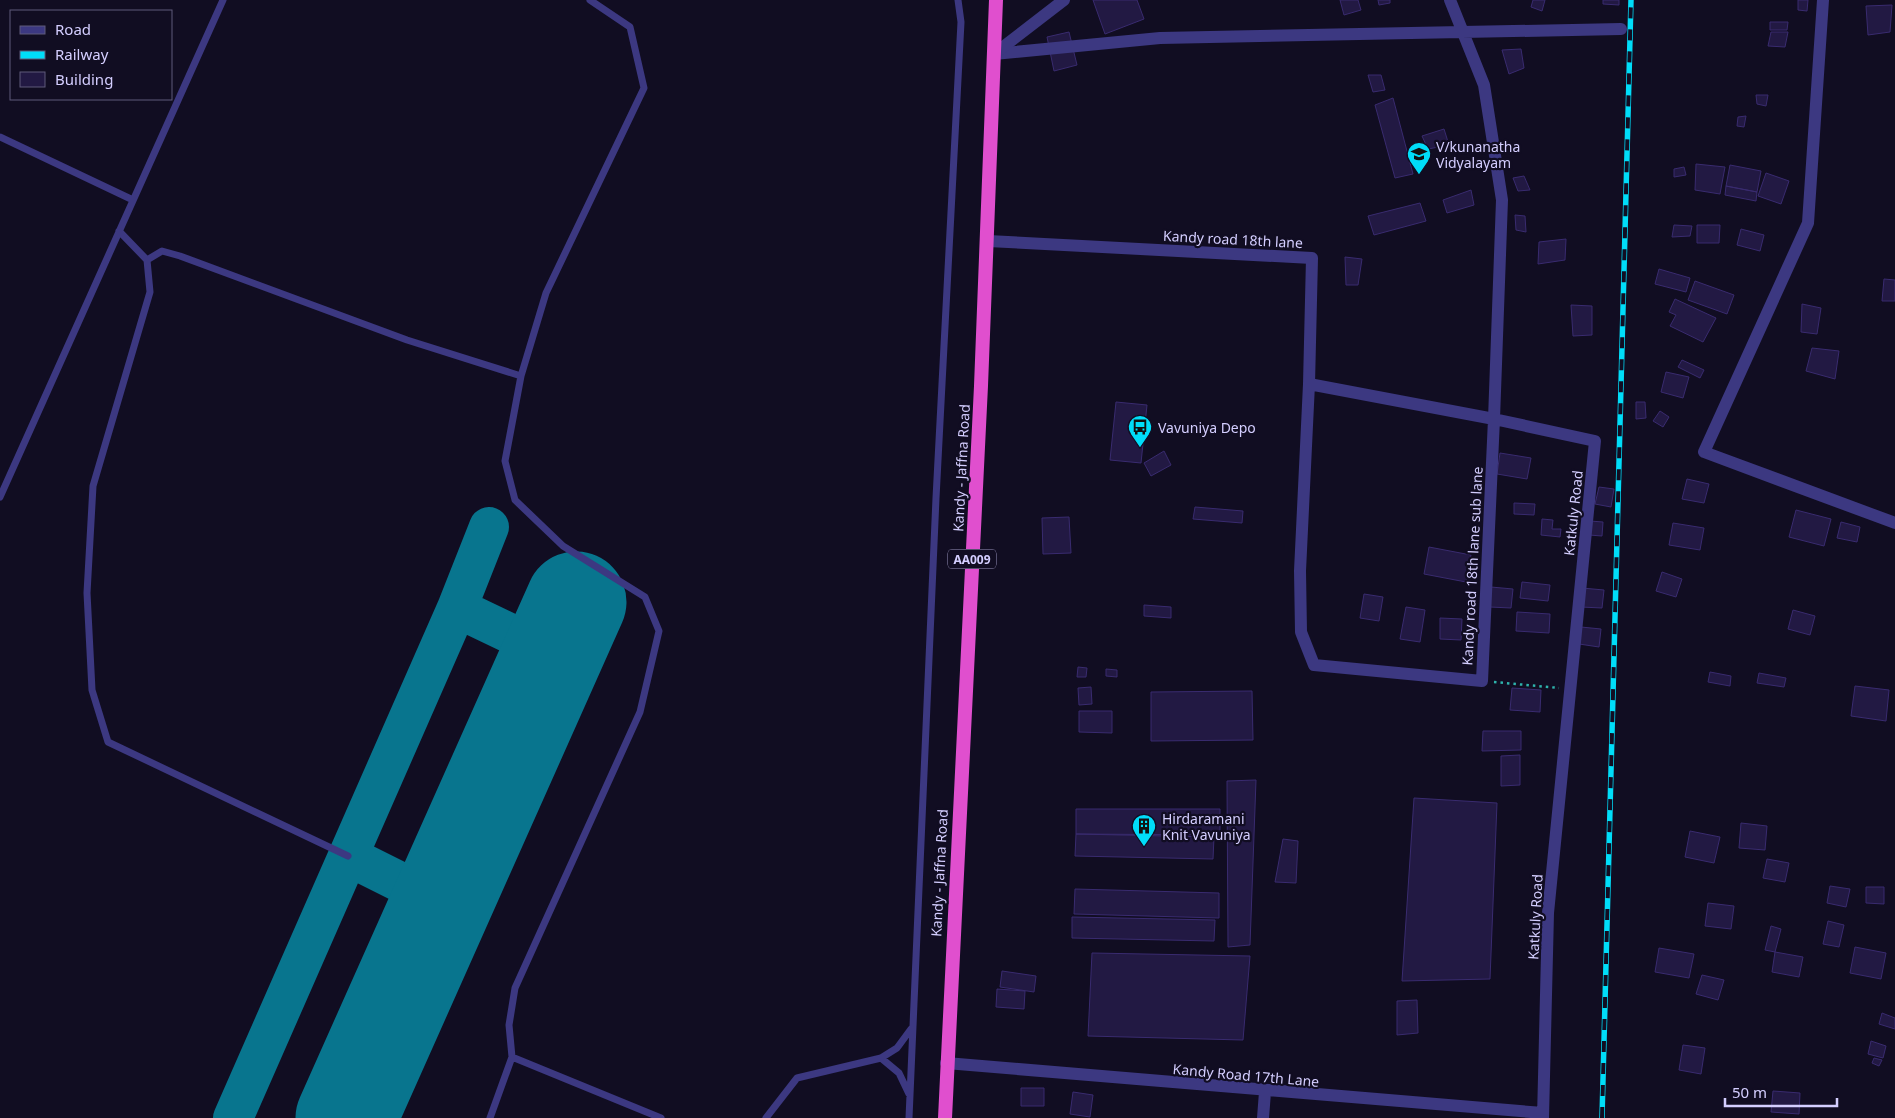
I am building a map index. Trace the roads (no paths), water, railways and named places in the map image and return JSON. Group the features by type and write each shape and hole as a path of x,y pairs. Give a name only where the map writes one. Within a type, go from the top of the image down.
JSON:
{"highway":[{"name":"Kandy - Jaffna Road","path":"945,1118 946,1063 988,241 996,0"}],"street":[{"path":"994,54 1064,0"},
{"path":"1309,384 1494,419 1502,200 1484,85 1450,0"},
{"path":"1823,0 1808,222 1704,452 1895,523"},
{"path":"994,54 1160,38 1461,30 1621,29"},
{"name":"Kandy road 18th lane","path":"988,241 1312,258 1309,384"},
{"name":"Kandy road 18th lane sub lane","path":"1309,384 1300,571 1302,632 1314,666 1482,681 1494,419"},
{"name":"Katkuly Road","path":"1494,419 1596,441 1548,913 1543,1116"},
{"name":"Kandy Road 17th Lane","path":"946,1063 1543,1116"},
{"path":"1263,1118 1264,1092"}],"lane":[{"path":"0,497 223,0"},
{"path":"490,1118 512,1057 509,1025 515,988 640,712 660,631 645,597 563,546 515,500 505,461 521,376 546,293 644,88 630,27 590,0"},
{"path":"909,1118 936,498 961,22 958,0"},
{"path":"0,137 133,200"},
{"path":"119,231 147,260 150,292 93,486 87,593 92,690 108,742 348,856"},
{"path":"147,260 162,251 180,256 407,340 521,376"},
{"path":"766,1118 797,1078 881,1058 897,1048 912,1028"},
{"path":"512,1057 661,1118"},
{"path":"881,1058 899,1073 910,1096"}],"railway":[{"path":"1602,1118 1631,0"}],"place":[{"name":"V/kunanatha Vidyalayam","path":"1419,175"},
{"name":"Vavuniya Depo","path":"1140,448"},
{"name":"Hirdaramani Knit Vavuniya","path":"1144,847"}]}
